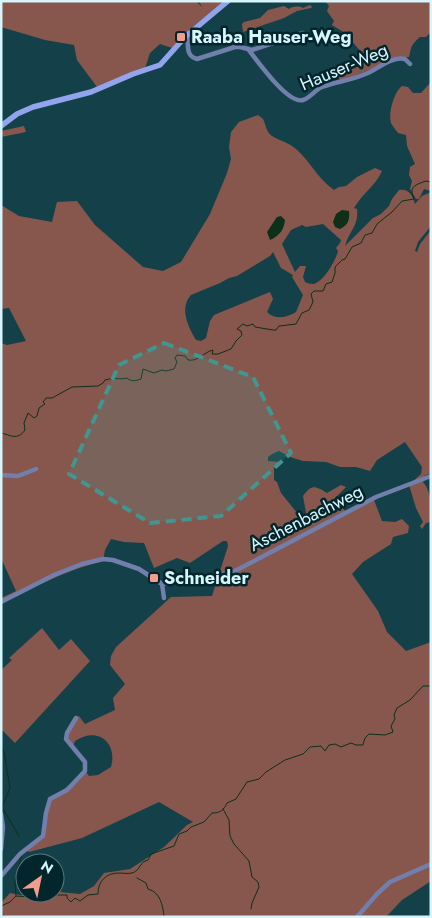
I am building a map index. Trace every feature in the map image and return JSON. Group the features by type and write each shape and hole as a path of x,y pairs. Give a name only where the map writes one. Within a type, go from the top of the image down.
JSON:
{"street":[{"path":"1,126 17,114 33,107 91,92 162,63 187,35 228,1"},
{"path":"187,35 189,53 195,58 204,58 235,47 252,50 303,33"},
{"name":"Hauser-Weg","path":"248,49 281,89 299,101 321,88 359,77 395,59 406,59 410,64"},
{"path":"1,475 18,476 36,468"},
{"name":"Aschenbachweg","path":"162,584 234,572 376,498 431,476"},
{"path":"1,602 54,575 82,564 103,559 113,560 139,569 162,584 164,598"},
{"path":"1,876 20,854 43,836 49,800 67,790 85,771 85,762 66,739 67,733 76,718"},
{"path":"1,814 3,827 1,849"},
{"path":"357,917 390,882 431,864"}],"highlighted area":[{"path":"164,343 253,377 291,453 221,516 150,523 69,474 119,365"}],"shaded area":[{"path":"1,1 196,1 202,7 199,1 225,1 190,29 172,48 160,44 150,53 145,68 97,87 77,60 74,45 45,40 1,27"},
{"path":"325,1 431,1 431,32 426,37 420,37 414,42 409,57 402,57 341,81 337,76 359,66 362,53 345,33 332,25 334,21 327,11 329,6"},
{"path":"310,5 311,8 297,11 284,18 243,32 242,24 244,22 260,18 268,10 284,6 289,9 292,7 303,8"},
{"path":"431,82 431,191 424,189 419,199 416,199 410,189 412,181 409,175 410,167 415,164 407,146 406,135 398,133 391,123 390,114 394,98 402,86 408,87 413,93 421,93"},
{"path":"258,115 263,119 270,134 296,149 334,190 346,186 357,177 375,168 382,171 354,208 357,209 357,220 345,246 373,218 381,214 389,206 399,190 405,190 410,193 415,204 422,196 431,192 431,226 418,242 415,251 417,252 420,244 431,230 431,473 424,476 423,482 429,495 431,522 426,523 422,529 420,526 423,522 416,508 409,485 421,474 422,467 405,442 377,460 370,471 356,467 340,467 326,462 303,461 279,451 268,457 268,461 280,462 274,468 274,480 277,482 281,493 298,514 306,513 303,496 309,489 314,487 327,493 341,485 346,487 334,499 347,513 374,500 382,521 395,522 402,519 409,526 408,533 393,537 391,544 363,562 352,574 378,611 387,632 406,651 431,642 431,881 402,900 386,917 1,917 1,903 10,893 15,894 15,903 65,903 65,892 80,894 94,886 104,873 130,869 164,847 187,825 193,822 159,802 82,838 29,852 26,850 44,836 50,800 86,772 89,776 98,775 111,767 111,750 104,739 91,735 75,741 73,746 67,737 79,716 85,724 115,710 113,698 125,684 110,665 111,656 116,647 171,597 212,596 228,546 227,541 223,541 190,563 177,558 154,568 144,543 111,539 105,550 103,561 51,579 1,604 1,598 16,591 1,558 1,343 7,345 26,341 9,308 1,309 1,205 19,216 52,222 57,202 77,201 95,225 143,267 163,271 181,262 210,214 231,159 229,147 231,132 239,122","holes":["323,224 341,240 336,248 338,251 332,265 321,280 313,284 305,282 303,277 306,266 300,266 295,272 282,244 291,230 302,225 306,227","273,252 281,268 293,275 292,277 303,295 296,312 281,317 270,315 267,312 273,299 270,292 214,315 210,321 206,338 201,341 196,340 190,329 185,312 187,300 191,295 237,276 270,256"]},
{"path":"24,126 26,132 1,137 1,131"},
{"path":"342,210 349,211 349,217 347,224 340,229 335,227 333,222 336,214"},
{"path":"281,216 285,220 282,230 276,237 270,240 267,232 277,217"},
{"path":"42,628 59,650 71,639 90,661 15,743 1,729 1,670 12,660 9,658"}],"waterway":[{"path":"1,433 14,436 19,435 25,430 24,423 28,413 34,418 37,416 39,408 45,404 43,402 46,398 52,398 72,387 98,386 105,380 111,379 127,378 132,381 141,379 143,369 154,373 174,369 177,355 185,356 188,360 192,360 213,350 212,354 218,354 231,349 242,335 241,331 237,329 243,324 247,326 253,324 255,327 273,330 276,330 279,326 296,324 302,313 309,310 313,302 311,294 314,291 323,291 326,284 332,282 335,267 345,259 352,247 361,243 365,235 372,233 377,224 402,201 414,199 412,190 415,186 426,181 431,182"},
{"path":"1,906 10,902 16,896 33,897 40,895 47,898 50,895 67,895 71,902 75,898 80,901 88,895 98,894 99,885 107,876 114,873 130,873 135,871 143,862 148,860 151,854 174,846 179,834 204,822 212,813 221,811 227,803 236,799 247,782 259,779 266,772 285,760 303,754 310,747 321,746 325,751 329,745 335,744 341,747 351,743 363,745 365,738 369,734 385,735 393,732 391,726 395,719 394,715 397,708 410,700 423,686 431,686"},
{"path":"1,747 4,752 10,788 2,807 19,836"},
{"path":"223,809 229,820 230,836 234,844 249,861 252,877 258,882 259,887 251,909"},
{"path":"137,878 146,883 148,889 158,896 162,904 164,917"}],"place":[{"name":"Raaba Hauser-Weg","path":"181,37"},
{"name":"Schneider","path":"154,578"}]}
